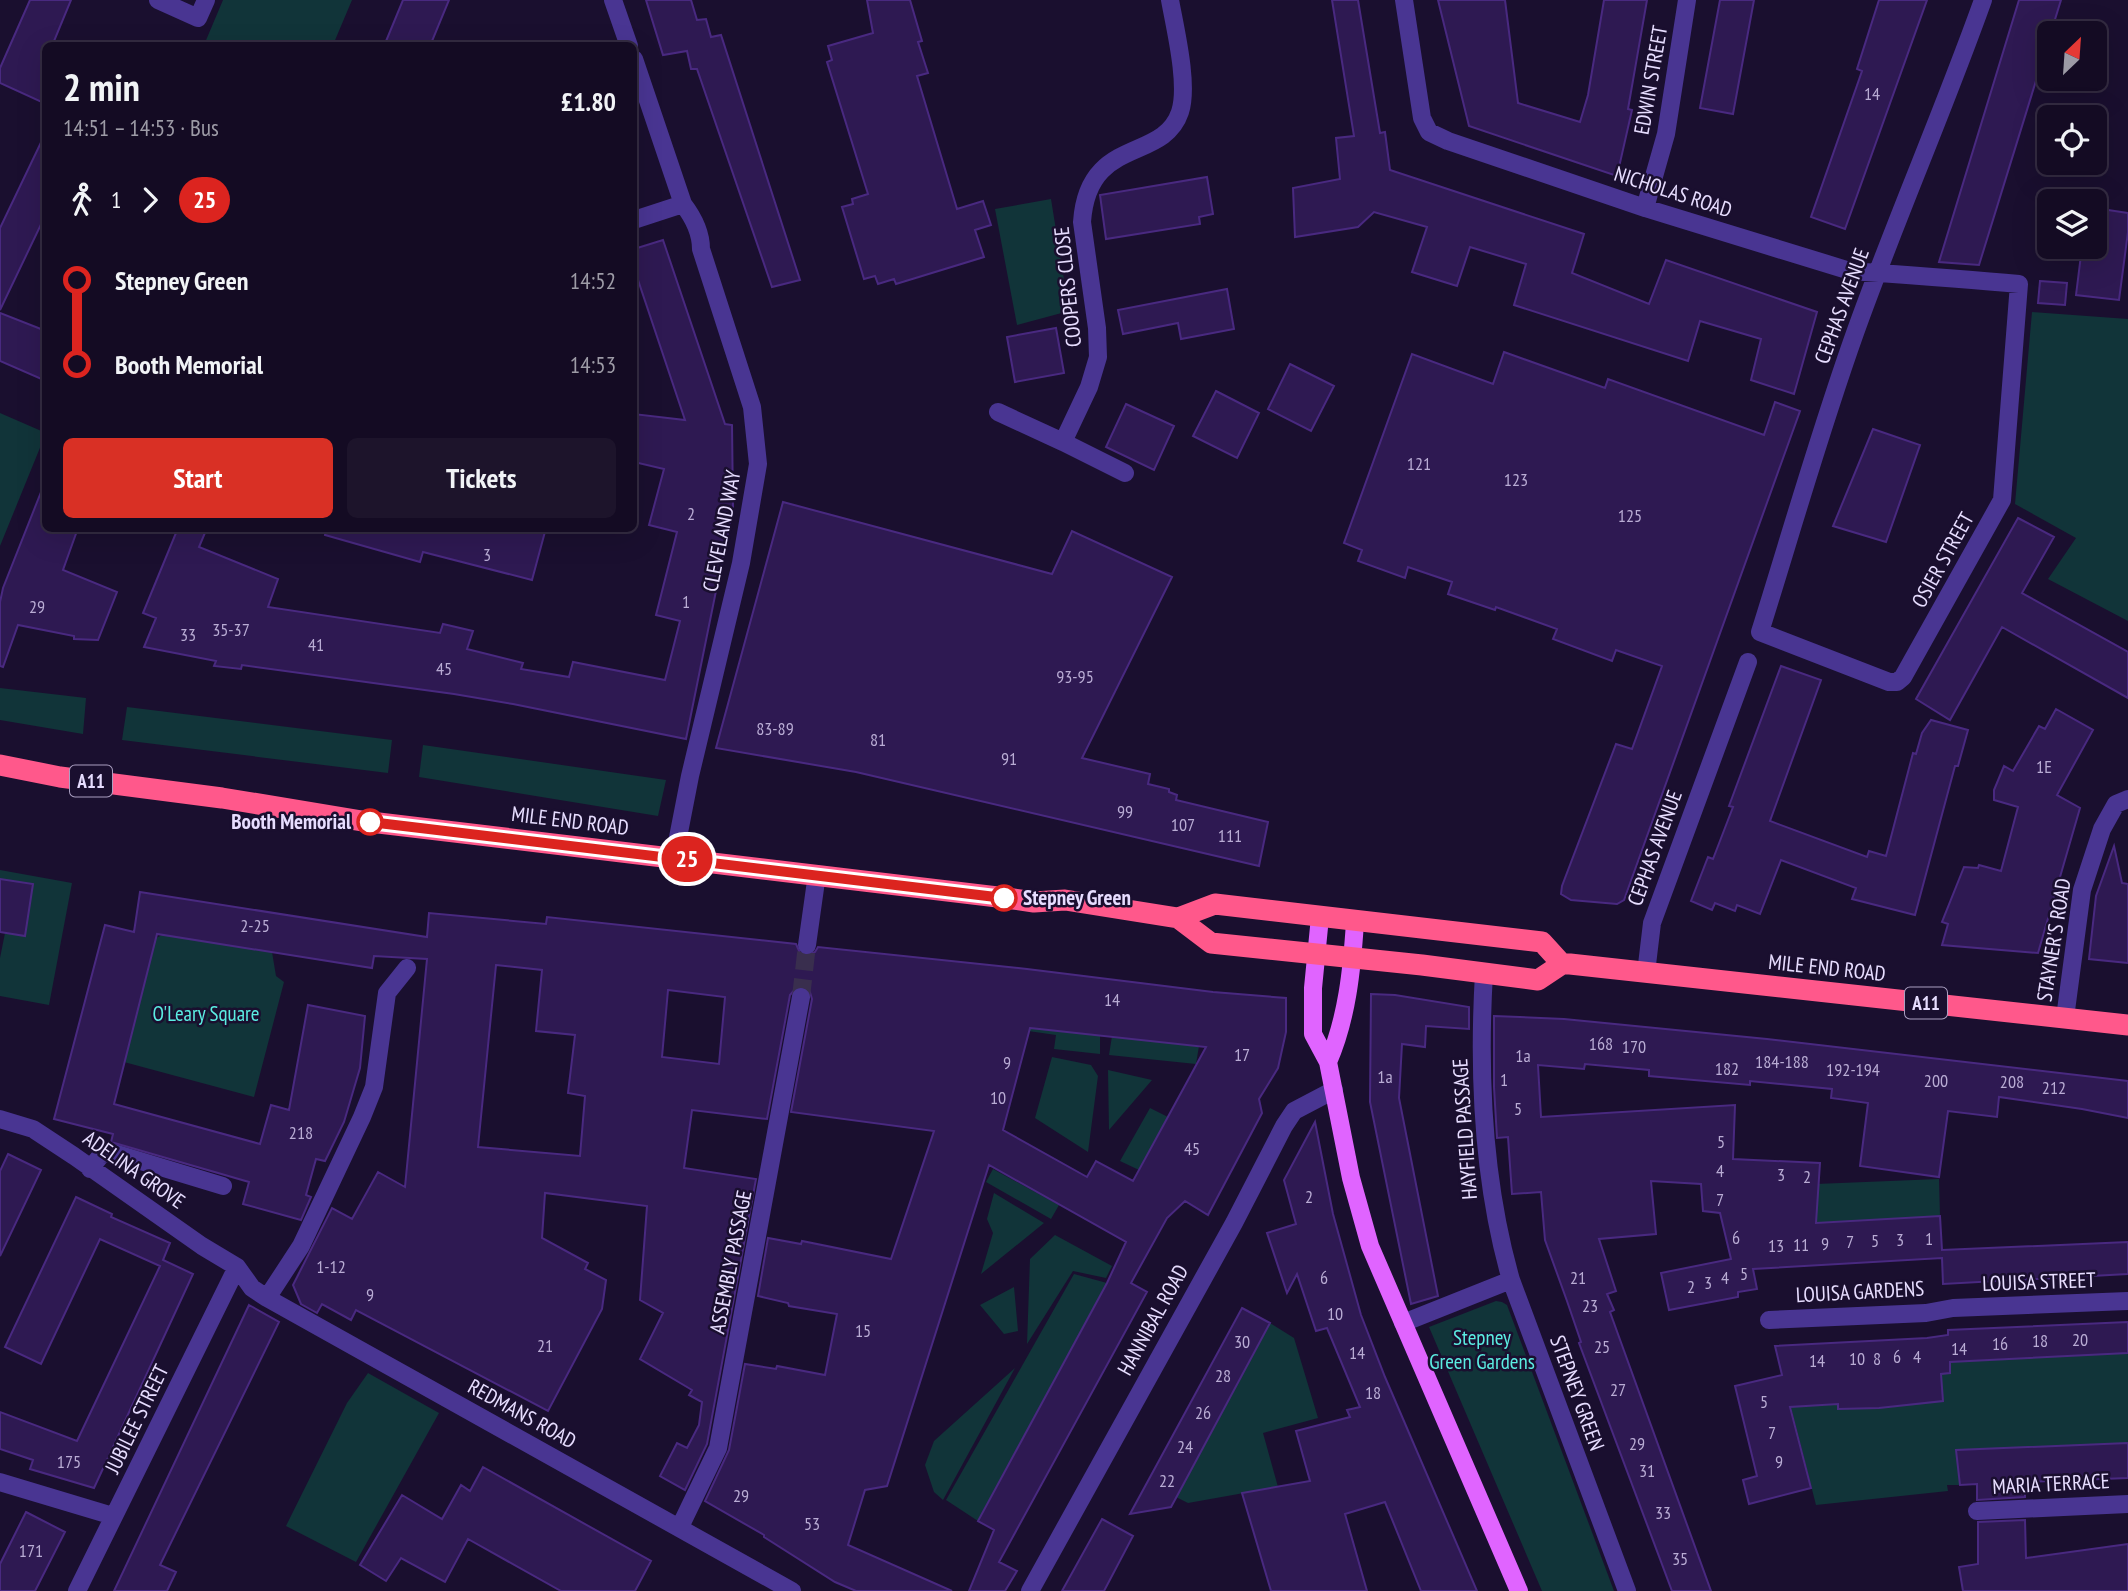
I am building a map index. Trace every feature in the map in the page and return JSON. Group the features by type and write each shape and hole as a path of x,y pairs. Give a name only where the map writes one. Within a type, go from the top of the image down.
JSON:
{"highway":[{"name":"MILE END ROAD","path":"0,765 60,777 222,798 362,821 1034,902 1065,900 1178,918 1211,943 1538,980 1562,964 2128,1025"},
{"name":"MILE END ROAD","path":"1178,918 1216,904 1542,942 1562,964"}],"main road":[{"path":"1320,917 1312,1004 1313,1034 1328,1062 1351,1178 1367,1235 1402,1323 1519,1591"},
{"path":"1328,1062 1340,1035 1352,958 1354,922"}],"street":[{"path":"158,0 198,18 206,0"},
{"path":"613,0 628,42"},
{"name":"COOPERS CLOSE","path":"1063,442 1089,387 1098,357 1097,328 1083,222 1084,204 1100,170 1116,158 1162,136 1180,112 1181,80 1170,0"},
{"name":"NICHOLAS ROAD","path":"1404,0 1422,118 1429,132 1448,141 1645,208 1850,271 2019,284 2017,307"},
{"name":"EDWIN STREET","path":"1645,208 1666,134 1687,0"},
{"name":"CEPHAS AVENUE","path":"1760,632 1854,334 1983,0"},
{"name":"CLEVELAND WAY","path":"637,68 684,204 693,217 701,239 701,249 746,383 754,418 758,464 741,563 690,776 674,858"},
{"path":"637,219 684,204"},
{"name":"OSIER STREET","path":"1760,632 1889,682 1898,682 1903,677 2002,500 2017,307"},
{"path":"998,412 1125,473"},
{"name":"CEPHAS AVENUE","path":"1646,973 1652,923 1748,662"},
{"name":"STAYNER'S ROAD","path":"2066,1018 2082,890 2102,829 2116,804 2128,799"},
{"path":"807,945 817,874"},
{"path":"267,1298 301,1246 362,1117 374,1087 387,993 393,989 407,968"},
{"name":"HAYFIELD PASSAGE","path":"1484,973 1481,1040 1488,1160 1493,1205 1511,1280"},
{"name":"ASSEMBLY PASSAGE","path":"680,1527 718,1448 801,997"},
{"name":"HANNIBAL ROAD","path":"1030,1591 1234,1223 1284,1126 1294,1111 1334,1090"},
{"name":"ADELINA GROVE","path":"0,1119 33,1129 237,1267"},
{"path":"90,1169 102,1154 114,1153 223,1186"},
{"name":"REDMANS ROAD","path":"237,1267 252,1288 267,1298 792,1591"},
{"name":"JUBILEE STREET","path":"77,1591 237,1267"},
{"path":"1402,1323 1511,1280"},
{"name":"STEPNEY GREEN","path":"1511,1280 1626,1591"},
{"name":"LOUISA STREET","path":"1953,1308 2128,1301"},
{"name":"LOUISA GARDENS","path":"1769,1320 1926,1312 1953,1308"},
{"path":"0,1482 113,1516"},
{"name":"MARIA TERRACE","path":"1977,1511 2128,1504"}],"green space":[{"path":"223,0 352,0 334,42 205,42"},
{"path":"1051,199 1069,311 1017,325 995,209"},
{"path":"2032,312 2128,319 2128,621 2048,579 2076,538 2015,504"},
{"path":"0,413 42,431 42,443 0,546"},
{"path":"0,688 86,698 83,734 0,720"},
{"path":"127,707 392,740 388,773 122,740"},
{"path":"423,745 666,780 658,816 419,777"},
{"path":"0,870 72,883 49,1005 0,996 0,958 5,933 25,936 33,885 0,879"},
{"name":"O'Leary Square","path":"162,935 272,952 276,976 284,982 254,1097 124,1062 156,938"},
{"path":"1008,1025 1100,1035 1100,1054 1054,1049 1056,1035 1007,1028"},
{"path":"1112,1036 1199,1046 1196,1064 1109,1055"},
{"path":"1052,1057 1091,1065 1098,1076 1088,1152 1035,1118"},
{"path":"1108,1070 1152,1080 1109,1130"},
{"path":"1150,1108 1168,1117 1139,1170 1120,1161"},
{"path":"993,1169 1059,1205 1051,1219 986,1182"},
{"path":"1939,1179 1940,1216 1750,1227 1816,1184"},
{"path":"994,1193 1044,1223 981,1274 993,1233 987,1219"},
{"path":"1055,1235 1112,1266 1106,1278 1073,1271 1027,1344 1030,1259"},
{"path":"1074,1274 1107,1283 978,1521 946,1500"},
{"path":"1014,1287 1018,1331 1004,1334 980,1305"},
{"name":"Stepney Green Gardens","path":"1496,1301 1507,1305 1614,1591 1542,1591 1429,1327"},
{"path":"1270,1323 1294,1338 1318,1418 1263,1433 1278,1487 1188,1503 1176,1497"},
{"path":"2128,1353 2128,1443 1956,1451 1960,1485 1947,1485 1948,1491 1816,1505 1784,1380 1798,1406 1825,1405 1824,1379 1879,1408 1902,1406 1900,1376 1919,1403 1943,1401 1941,1374 1950,1373 1950,1361"},
{"path":"1015,1368 943,1500 934,1492 925,1465 934,1441"},
{"path":"368,1373 439,1413 356,1562 286,1526 347,1403"}],"building":[{"path":"30,0 71,0 54,42 42,42 42,102 0,83 0,68"},
{"path":"403,0 449,0 432,42 386,42"},
{"path":"646,0 691,0 697,20 706,19 711,37 721,35 800,280 772,287 697,69 691,69 687,51 663,55"},
{"path":"867,0 910,0 922,41 918,42 928,73 917,76 957,209 983,201 991,225 975,230 984,257 896,284 894,279 878,284 875,276 864,279 842,207 853,204 852,199 868,194 827,62 832,60 828,46 873,33"},
{"path":"1332,0 1358,0 1380,133 1385,132 1390,170 1584,234 1572,273 1649,304 1666,260 1817,312 1794,394 1751,380 1761,339 1700,321 1688,361 1514,305 1526,264 1470,247 1457,286 1412,272 1427,227 1374,212 1358,227 1295,237 1293,188 1340,179 1336,138 1354,136"},
{"path":"1438,0 1505,0 1518,103 1580,122 1588,95 1604,0 1647,0 1628,109 1632,110 1617,176 1469,126"},
{"path":"1720,0 1754,0 1733,114 1700,108"},
{"path":"1879,0 1927,0 1845,229 1811,217 1862,71 1857,69"},
{"path":"2019,0 2061,0 2055,21 2037,21 2037,78 1979,265 1939,262"},
{"path":"42,140 42,222 0,310 0,228"},
{"path":"1207,177 1213,214 1199,217 1200,224 1106,239 1100,195"},
{"path":"2107,210 2128,213 2119,300 2076,295 2080,259 2107,259"},
{"path":"663,240 725,424 732,425 733,507 686,739 454,694 242,665 241,669 214,666 216,661 144,647 156,618 143,613 176,532 205,532 199,547 278,579 268,607 440,633 443,624 473,631 467,649 523,663 521,669 569,677 573,662 665,680 680,621 656,615 677,532 649,525 664,469 637,463 637,414 685,420 637,277 637,248"},
{"path":"2040,281 2067,283 2065,305 2038,303"},
{"path":"1227,289 1234,329 1181,339 1178,323 1123,334 1118,310"},
{"path":"0,313 42,329 42,379 0,361"},
{"path":"1056,328 1064,373 1015,382 1007,337"},
{"path":"1504,352 1605,388 1608,379 1764,435 1775,402 1800,411 1624,900 1617,904 1571,900 1561,894 1562,886 1616,744 1632,749 1662,666 1616,650 1612,661 1553,639 1557,629 1496,607 1495,610 1448,594 1452,582 1408,567 1405,578 1358,561 1362,550 1344,543 1412,354 1493,384"},
{"path":"1290,364 1334,386 1311,431 1268,409"},
{"path":"1216,391 1259,413 1237,458 1193,436"},
{"path":"1126,404 1174,426 1154,470 1106,447"},
{"path":"1873,429 1920,445 1886,542 1833,526"},
{"path":"42,490 42,532 77,532 63,570 117,592 98,640 74,639 74,636 18,625 3,667 0,666 0,602"},
{"path":"783,502 1052,574 1072,531 1172,577 1082,758 1150,774 1148,784 1169,789 1169,792 1177,795 1176,800 1268,822 1259,866 856,772 716,748"},
{"path":"2018,518 2054,537 2022,593 2128,652 2128,698 2002,627 1950,720 1916,699"},
{"path":"325,532 545,532 532,580 423,552 420,562 325,535"},
{"path":"1781,666 1821,680 1770,821 1867,857 1869,851 1886,856 1913,753 1916,754 1922,733 1931,720 1968,730 1958,766 1955,766 1915,915 1852,899 1856,888 1781,860 1760,914 1737,905 1735,911 1715,903 1712,910 1691,901 1708,857 1713,859 1733,807 1729,806"},
{"path":"2056,709 2093,730 2057,795 2080,808 2038,953 1942,945 1948,924 1942,922 1964,867 1978,868 1979,865 2001,871 2018,807 1994,800 1994,790 2004,766 2013,771 2039,726 2045,729"},
{"path":"2114,846 2122,883 2128,884 2128,963 2089,959 2096,896"},
{"path":"0,879 33,884 25,936 0,932"},
{"path":"140,892 427,937 429,913 546,924 547,917 796,944 800,953 806,956 815,952 818,947 1286,998 1286,1032 1278,1068 1259,1099 1262,1113 1208,1215 1185,1201 1167,1218 1131,1283 1147,1292 999,1562 1017,1571 1005,1591 969,1591 994,1530 978,1521 1107,1283 1126,1242 989,1165 887,1486 865,1490 848,1545 952,1591 856,1591 835,1582 764,1535 705,1501 729,1450 745,1364 776,1369 777,1366 825,1375 837,1314 789,1306 788,1303 758,1296 768,1238 801,1244 802,1241 891,1259 934,1131 791,1112 812,999 809,989 798,986 790,995 767,1119 692,1110 684,1168 756,1179 707,1444 685,1490 660,1476 677,1443 687,1448 699,1425 702,1402 689,1395 692,1390 640,1359 663,1313 640,1300 647,1206 545,1193 542,1238 588,1263 585,1269 606,1280 602,1309 548,1411 356,1310 351,1320 322,1304 317,1313 301,1304 293,1285 332,1208 352,1219 378,1172 405,1187 427,959 374,956 372,968 157,934 114,1104 260,1144 271,1105 289,1110 308,1005 365,1016 360,1068 344,1122 325,1161 316,1159 306,1195 311,1197 301,1220 243,1204 249,1182 111,1142 113,1134 54,1119 105,925 134,932","holes":["496,965 542,970 536,1031 575,1035 568,1093 585,1096 580,1156 478,1147","668,990 725,997 719,1064 662,1057","1030,1028 1206,1047 1133,1181 1096,1161 1087,1177 1003,1130"]},
{"path":"1371,994 1395,995 1469,1007 1469,1029 1426,1026 1425,1047 1402,1044 1399,1098 1438,1296 1411,1304 1370,1102"},
{"path":"1494,1016 1564,1019 1767,1039 2128,1081 2128,1118 1999,1097 1997,1117 1948,1111 1939,1177 1860,1166 1868,1103 1831,1098 1832,1089 1750,1081 1750,1085 1649,1076 1649,1070 1585,1064 1584,1069 1538,1065 1541,1117 1735,1105 1733,1159 1820,1163 1816,1223 1940,1216 1942,1250 2128,1242 2128,1274 1943,1284 1942,1258 1753,1269 1757,1289 1738,1292 1738,1297 1669,1310 1661,1273 1731,1259 1720,1213 1703,1211 1701,1184 1651,1181 1656,1234 1599,1239 1616,1291 1607,1294 1614,1310 1610,1312 1711,1591 1672,1591 1579,1343 1581,1342 1545,1240 1541,1192 1512,1194 1508,1137 1497,1138"},
{"path":"1315,1122 1333,1214 1361,1315 1477,1591 1421,1591 1385,1502 1345,1514 1367,1591 1271,1591 1242,1493 1310,1481 1296,1431 1350,1417 1347,1410 1360,1407 1327,1328 1316,1331 1297,1274 1287,1293 1267,1233 1296,1224 1284,1180"},
{"path":"8,1154 41,1170 0,1256 0,1171"},
{"path":"76,1197 112,1214 111,1217 170,1243 163,1260 193,1274 94,1488 30,1469 33,1460 0,1449 0,1412 77,1441 160,1266 100,1239 41,1364 5,1347"},
{"path":"249,1305 279,1322 160,1565 176,1572 167,1591 114,1591"},
{"path":"1242,1308 1270,1323 1183,1485 1171,1507 1130,1514"},
{"path":"2128,1322 2128,1353 1950,1362 1950,1373 1941,1374 1943,1401 1879,1408 1838,1409 1838,1404 1790,1407 1811,1488 1749,1504 1743,1480 1757,1476 1735,1386 1782,1375 1775,1346 1927,1338 1948,1335 1948,1330"},
{"path":"2128,1443 2128,1478 2025,1482 2025,1497 1977,1500 1977,1484 1960,1485 1956,1450"},
{"path":"483,1467 651,1561 635,1591 561,1591 468,1539 445,1582 401,1558 386,1581 360,1565 402,1495 442,1519 461,1485 470,1491"},
{"path":"26,1512 65,1532 35,1591 0,1591 0,1564"},
{"path":"1102,1519 1133,1536 1104,1591 1062,1591"},
{"path":"2025,1520 2026,1558 2128,1544 2128,1591 1963,1591 1959,1567 1978,1564 1978,1522"}],"tunnel":[{"path":"801,997 807,945"}],"bus line":[{"name":"25","path":"370,822 1004,898"}],"place":[{"name":"Booth Memorial","path":"370,822"},
{"name":"Stepney Green","path":"1004,898"}]}
